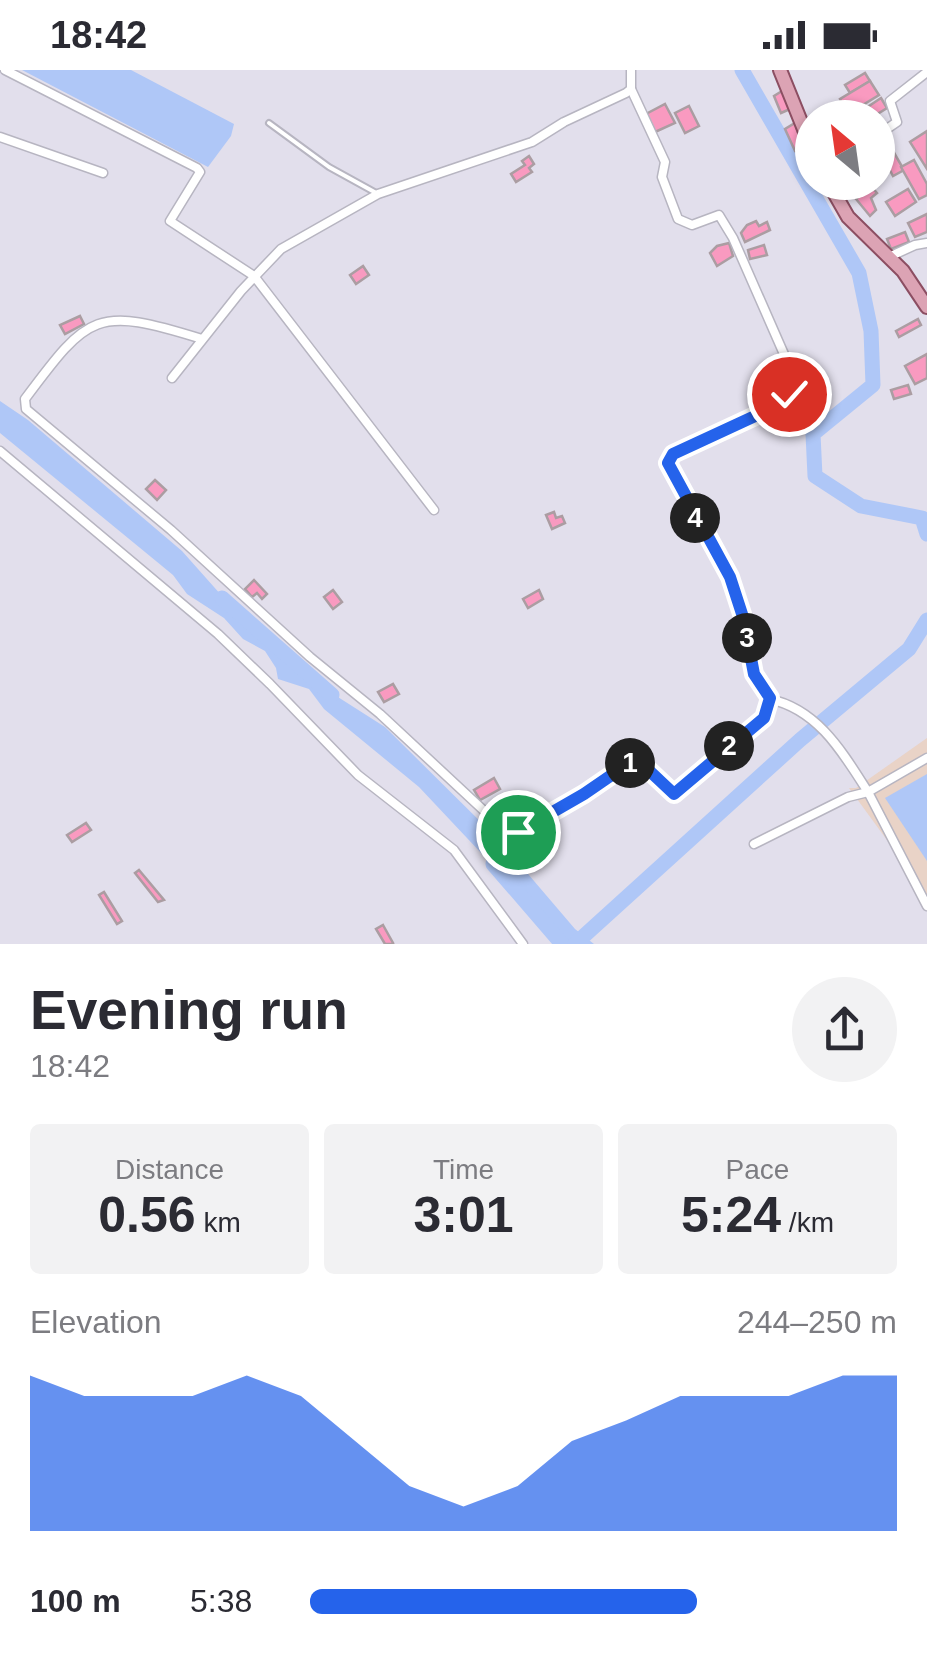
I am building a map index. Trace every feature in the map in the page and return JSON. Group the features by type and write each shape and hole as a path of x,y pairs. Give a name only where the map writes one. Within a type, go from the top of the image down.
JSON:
{"main road":[{"path":"780,70 795,107"},
{"path":"838,200 848,217 909,279 927,307"}],"street":[{"path":"5,70 197,168 200,172 170,221 254,276 434,510"},
{"path":"631,70 632,89 666,162 662,178 678,219 692,224 722,217 786,361 789,394 781,404 673,454 668,463 730,577 743,617 754,674 770,698 785,702 829,732 868,792 927,906"},
{"path":"891,100 927,72"},
{"path":"172,378 254,276 281,249 378,194 532,142 632,89"},
{"path":"0,137 104,173"},
{"path":"889,257 915,244 927,243"},
{"path":"202,339 152,324 103,320 72,339 24,400 26,409 171,530 509,834 584,794 632,761 641,763 674,794 764,718 770,698"},
{"path":"0,451 218,634 358,776 454,850 523,944"},
{"path":"754,844 848,797 868,792 927,758"}],"lane":[{"path":"268,122 329,166 378,194"}],"shaded area":[{"path":"927,738 927,895 849,788 856,788"}],"water":[{"path":"22,70 131,70 234,124 231,136 208,167"},
{"path":"0,401 28,420 182,551 230,605 319,685 385,727 500,841 575,929 594,944 559,944 543,919 419,787 324,709 309,689 278,679 265,651 243,639 224,618 187,594 173,575 0,433"},
{"path":"927,774 927,861 885,798"}],"building":[{"path":"865,73 870,81 850,93 845,85"},
{"path":"870,81 879,95 871,100 840,99"},
{"path":"782,91 790,109 781,113 774,96"},
{"path":"665,104 675,123 655,132 646,114"},
{"path":"689,106 699,126 685,133 675,113"},
{"path":"795,123 795,151 785,129"},
{"path":"927,131 927,169 910,142"},
{"path":"895,154 904,170 895,175"},
{"path":"529,156 534,164 529,168 532,172 516,182 511,174 525,165 522,161"},
{"path":"914,160 927,184 927,195 919,199 901,167"},
{"path":"908,189 916,202 895,216 886,202"},
{"path":"857,200 872,200 876,210 870,216"},
{"path":"927,214 927,232 915,237 908,223"},
{"path":"756,221 759,226 767,222 770,230 745,242 741,233"},
{"path":"905,232 909,242 891,249 887,239"},
{"path":"729,243 733,256 717,266 710,253"},
{"path":"764,245 767,255 750,259 748,250"},
{"path":"363,266 369,275 356,284 350,275"},
{"path":"80,316 84,324 65,334 60,325"},
{"path":"918,319 921,325 899,337 896,331"},
{"path":"927,354 927,378 915,384 905,366"},
{"path":"908,385 911,394 894,399 891,390"},
{"path":"155,480 166,490 157,500 146,489"},
{"path":"554,512 565,523 552,529 546,515"},
{"path":"254,580 267,594 262,599 257,593 252,597 245,589"},
{"path":"333,590 342,602 333,609 324,597"},
{"path":"539,590 543,599 528,608 523,599"},
{"path":"393,684 399,694 384,702 378,692"},
{"path":"494,778 500,789 480,800 474,790"},
{"path":"86,823 91,830 72,842 67,835"},
{"path":"139,870 164,900 158,902 135,873"},
{"path":"104,892 122,921 117,924 99,895"},
{"path":"383,925 391,944 385,944 376,929"}],"waterway":[{"path":"742,70 859,273 871,331 873,385 813,434 815,476 861,506 922,518 927,534"},
{"path":"222,598 332,695"},
{"path":"575,944 800,740 909,649 927,620"},
{"path":"493,864 562,944"}],"route":[{"path":"518,832 632,761 641,763 674,794 764,718 770,698 754,674 743,617 730,577 701,529 668,459 781,404 789,394"}]}
